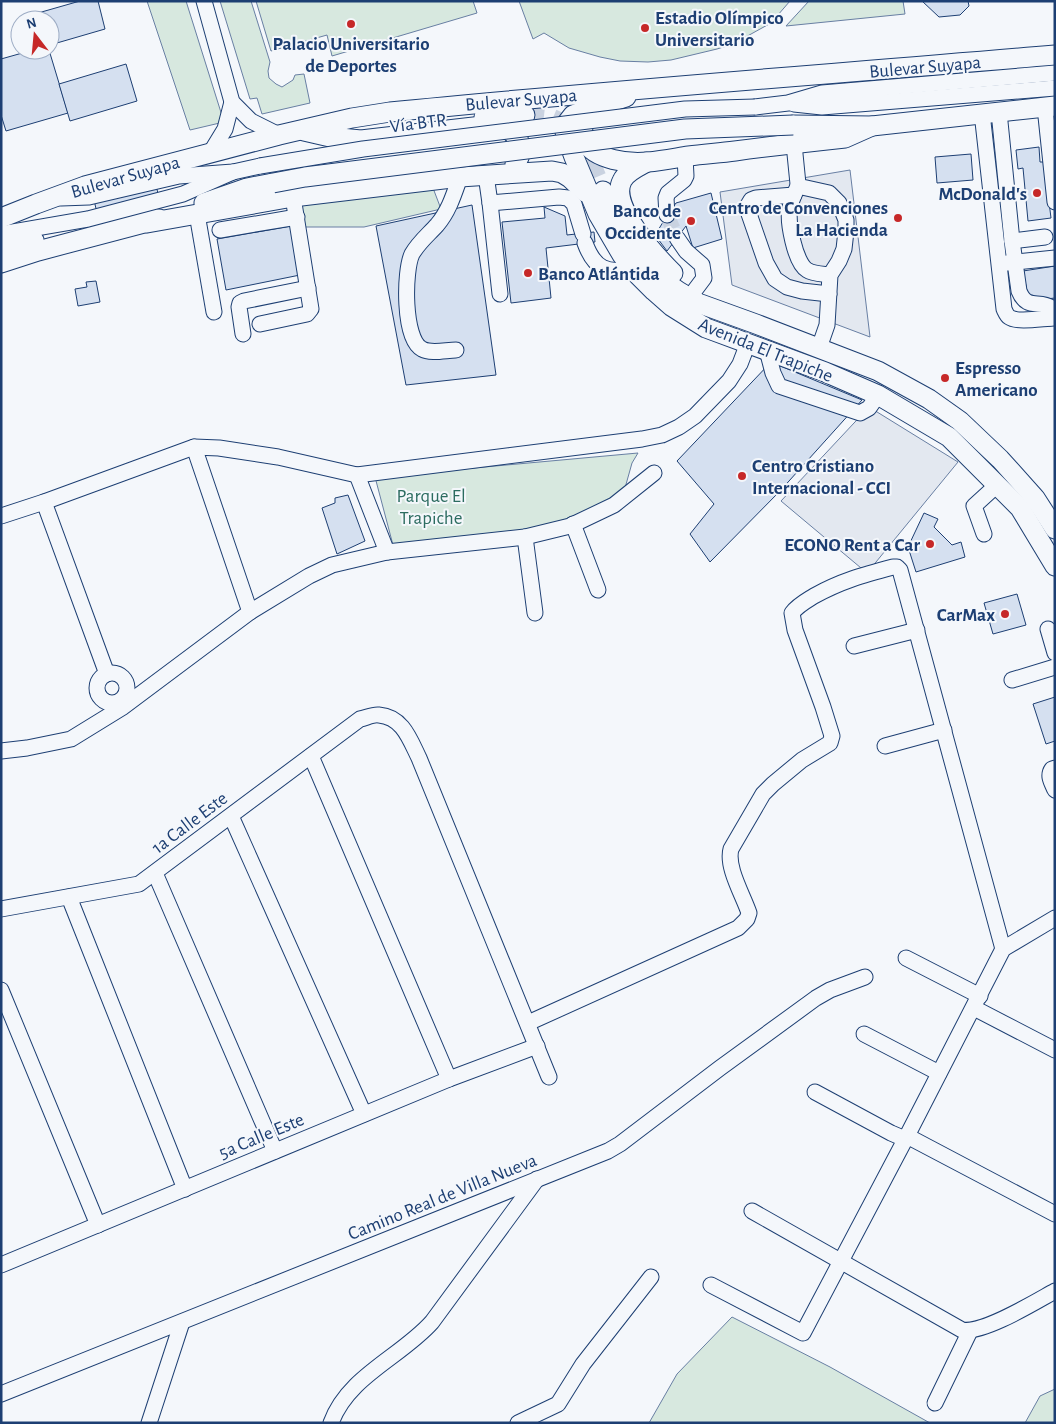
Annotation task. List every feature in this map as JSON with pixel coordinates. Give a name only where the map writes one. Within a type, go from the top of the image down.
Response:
[{"type":"main road","name":"Bulevar Suyapa","points":[[1,218],[85,186],[279,134],[390,112],[668,86],[1055,55]]},
{"type":"main road","name":"Avenida El Trapiche","points":[[668,86],[583,111],[573,116],[566,124],[566,139],[596,194],[645,263],[678,292],[698,303],[878,371],[929,399],[960,421],[1000,459],[1035,498],[1055,529]]},
{"type":"main road","points":[[148,223],[198,214],[246,197],[274,183],[305,177],[686,129],[792,125],[872,126],[1050,106]]},
{"type":"main road","points":[[593,108],[583,124],[583,138],[587,146],[602,157],[647,162],[845,138],[872,126]]},
{"type":"main road","points":[[324,125],[379,128],[505,115],[525,115]]},
{"type":"main road","points":[[299,130],[330,138],[360,140],[500,125],[509,129],[515,135],[519,143],[520,152],[517,161],[505,174]]},
{"type":"main road","points":[[647,162],[622,180],[620,196],[628,217],[643,240],[674,274],[694,290],[743,320]]},
{"type":"main road","points":[[1,248],[123,218],[246,197],[293,197],[460,177],[552,171],[562,173],[596,194]]},
{"type":"main road","name":"Avenida El Trapiche","points":[[596,194],[598,214],[617,247],[632,268],[671,306],[706,328],[825,372],[878,396],[949,438],[1020,508],[1055,566]]},
{"type":"main road","points":[[1,263],[38,251],[246,197]]},
{"type":"main road","points":[[1,207],[44,201]]},
{"type":"main road","points":[[748,343],[752,339],[762,336],[833,362],[878,371]]},
{"type":"street","points":[[204,1],[232,102],[251,121],[279,134]]},
{"type":"street","name":"Vía BTR","points":[[44,201],[89,197],[178,176],[233,172],[363,148],[665,112],[755,107],[788,103],[822,93],[1055,73]]},
{"type":"street","name":"Vía BTR","points":[[788,103],[822,108],[1055,88]]},
{"type":"street","points":[[211,152],[225,129],[232,102]]},
{"type":"street","points":[[1050,106],[1055,202]]},
{"type":"street","points":[[990,112],[1019,291],[1028,303],[1052,308],[1052,318],[1014,319],[1008,316],[1004,309],[999,264],[990,112]]},
{"type":"street","points":[[794,144],[796,189],[789,209],[789,216],[790,230],[797,257],[807,271],[830,275]]},
{"type":"street","points":[[667,215],[666,198],[668,193],[684,180],[686,176],[685,157]]},
{"type":"street","name":"Vía BTR","points":[[1,234],[88,219],[183,194],[233,172]]},
{"type":"street","points":[[486,175],[500,294]]},
{"type":"street","points":[[456,350],[433,351],[423,350],[419,347],[410,329],[406,291],[411,256],[450,206],[460,177]]},
{"type":"street","points":[[819,348],[827,325],[829,294],[830,275],[844,249],[846,225],[843,212],[829,193],[802,187],[750,200],[748,211],[766,263],[775,279],[787,287],[829,294]]},
{"type":"street","points":[[246,197],[248,224]]},
{"type":"street","points":[[260,324],[307,314],[311,309],[293,197]]},
{"type":"street","points":[[490,203],[559,197],[568,198],[574,204],[589,254],[595,262],[604,270],[632,268]]},
{"type":"street","points":[[198,214],[214,312]]},
{"type":"street","points":[[220,230],[296,217]]},
{"type":"street","points":[[1012,241],[1046,237]]},
{"type":"street","points":[[677,238],[686,251],[702,265],[704,271],[704,278],[694,290]]},
{"type":"street","points":[[999,264],[1055,258]]},
{"type":"street","points":[[243,334],[240,303],[308,288]]},
{"type":"street","points":[[1003,304],[1021,296]]},
{"type":"street","points":[[1,516],[194,447],[219,448],[278,457],[357,475],[662,435],[679,427],[695,416],[729,381],[740,364],[748,343]]},
{"type":"street","points":[[767,350],[773,373],[779,386],[853,412],[870,422]]},
{"type":"street","points":[[853,412],[860,413],[869,408],[878,396]]},
{"type":"street","points":[[194,447],[250,612]]},
{"type":"street","points":[[1,751],[71,739],[250,612],[309,576],[332,565],[387,552],[525,537],[573,524],[614,505],[654,473]]},
{"type":"street","points":[[357,475],[387,552]]},
{"type":"street","points":[[984,534],[974,506],[996,485]]},
{"type":"street","points":[[44,502],[107,674]]},
{"type":"street","points":[[573,524],[598,590]]},
{"type":"street","points":[[525,537],[535,613]]},
{"type":"street","points":[[549,1077],[528,1023],[738,928],[747,919],[750,913],[736,882],[729,856],[731,849],[763,794],[802,760],[830,743],[832,736],[795,630],[792,613],[796,607],[833,585],[876,571],[892,567],[900,570],[1003,949]]},
{"type":"street","points":[[1048,629],[1055,652]]},
{"type":"street","points":[[854,646],[917,630]]},
{"type":"street","points":[[1012,680],[1055,667]]},
{"type":"street","points":[[107,674],[117,674],[125,680],[127,689],[121,704],[110,703],[101,699],[98,695],[99,680],[107,674]]},
{"type":"street","name":"1a Calle Este","points":[[1,909],[139,884],[360,719],[378,714],[393,718],[404,728],[419,758],[528,1023]]},
{"type":"street","points":[[885,746],[944,730]]},
{"type":"street","points":[[311,756],[449,1078]]},
{"type":"street","points":[[1055,768],[1050,773],[1055,790]]},
{"type":"street","points":[[231,816],[364,1114]]},
{"type":"street","points":[[154,873],[275,1151]]},
{"type":"street","points":[[69,897],[185,1189]]},
{"type":"street","points":[[711,1285],[803,1332],[906,1138],[1003,949],[1055,918]]},
{"type":"street","points":[[906,958],[1055,1050]]},
{"type":"street","name":"Camino Real de Villa Nueva","points":[[1,1394],[608,1150],[620,1144],[816,998],[830,990],[865,977]]},
{"type":"street","points":[[1,990],[98,1225]]},
{"type":"street","points":[[864,1034],[939,1073]]},
{"type":"street","name":"5a Calle Este","points":[[3,1261],[98,1225],[449,1078],[537,1046]]},
{"type":"street","points":[[815,1092],[891,1133],[906,1138],[1055,1214]]},
{"type":"street","points":[[332,1423],[338,1409],[353,1389],[432,1322],[537,1179]]},
{"type":"street","points":[[752,1211],[962,1330],[970,1331],[1005,1318],[1055,1291]]},
{"type":"street","points":[[518,1423],[558,1404],[583,1364],[651,1277]]},
{"type":"street","points":[[149,1423],[182,1322]]},
{"type":"street","points":[[935,1403],[970,1331]]},
{"type":"green space","points":[[147,1],[186,1],[224,122],[190,130]]},
{"type":"green space","points":[[220,1],[251,1],[270,62],[269,78],[282,87],[293,80],[295,75],[304,74],[310,103],[262,114],[257,98],[250,99]]},
{"type":"green space","name":"Palacio Universitario de Deportes","points":[[256,1],[473,1],[477,13],[332,56],[327,35],[271,51]]},
{"type":"green space","name":"Estadio Olímpico Universitario","points":[[519,1],[790,1],[771,23],[733,44],[671,60],[648,62],[620,61],[600,57],[569,48],[544,33],[533,39]]},
{"type":"green space","points":[[809,1],[903,1],[905,14],[786,26]]},
{"type":"green space","points":[[433,188],[441,209],[364,227],[305,227],[300,204]]},
{"type":"green space","name":"Parque El Trapiche","points":[[638,453],[632,463],[625,488],[610,499],[572,519],[539,529],[393,545],[375,477]]},
{"type":"green space","points":[[732,1317],[830,1367],[930,1423],[649,1423],[677,1374]]},
{"type":"green space","points":[[1055,1389],[1055,1423],[1025,1423],[1040,1396]]},
{"type":"shaded area","points":[[850,170],[870,337],[732,285],[720,192]]},
{"type":"shaded area","points":[[869,407],[958,462],[867,573],[781,501]]},
{"type":"building","points":[[80,1],[98,1],[105,29],[60,42],[60,10],[48,10]]},
{"type":"building","points":[[922,1],[968,1],[969,6],[960,15],[939,17]]},
{"type":"building","points":[[10,56],[10,60],[52,60],[68,113],[6,131],[1,115],[1,59]]},
{"type":"building","points":[[126,64],[137,101],[70,121],[59,84]]},
{"type":"building","name":"McDonald's","points":[[1039,147],[1040,162],[1044,162],[1051,218],[1028,221],[1023,168],[1018,169],[1016,150]]},
{"type":"building","points":[[971,154],[973,180],[937,183],[935,157]]},
{"type":"building","points":[[156,185],[159,198],[97,213],[94,200]]},
{"type":"building","name":"Banco de Occidente","points":[[711,193],[722,239],[693,248],[686,226],[667,251],[655,235],[676,203]]},
{"type":"building","points":[[472,205],[496,375],[406,385],[376,226]]},
{"type":"building","name":"Banco Atlántida","points":[[544,207],[565,216],[567,235],[594,232],[595,242],[546,248],[551,298],[511,303],[502,222],[545,218]]},
{"type":"building","points":[[291,226],[300,275],[226,290],[217,239]]},
{"type":"building","points":[[1055,266],[1055,298],[1029,301],[1023,271]]},
{"type":"building","points":[[96,281],[100,302],[78,306],[75,289],[87,287],[86,282]]},
{"type":"building","name":"Centro Cristiano Internacional - CCI","points":[[771,362],[862,400],[780,491],[710,562],[690,534],[714,504],[677,461]]},
{"type":"building","points":[[348,495],[365,541],[337,554],[322,508],[335,503],[335,498]]},
{"type":"building","name":"ECONO Rent a Car","points":[[924,513],[938,519],[934,527],[952,545],[961,542],[965,557],[916,572],[908,547]]},
{"type":"building","name":"CarMax","points":[[1017,594],[1026,625],[993,634],[984,603]]},
{"type":"building","points":[[1055,697],[1055,741],[1046,744],[1033,704]]},
{"type":"tunnel","points":[[525,115],[545,116],[557,120],[567,127],[582,146],[603,191]]},
{"type":"tunnel","points":[[667,215],[677,238]]},
{"type":"place","name":"Palacio Universitario de Deportes","points":[[351,24]]},
{"type":"place","name":"Estadio Olímpico Universitario","points":[[645,28]]},
{"type":"place","name":"McDonald's","points":[[1037,193]]},
{"type":"place","name":"Centro de Convenciones La Hacienda","points":[[898,218]]},
{"type":"place","name":"Banco de Occidente","points":[[691,221]]},
{"type":"place","name":"Banco Atlántida","points":[[528,273]]},
{"type":"place","name":"Espresso Americano","points":[[945,378]]},
{"type":"place","name":"Centro Cristiano Internacional - CCI","points":[[742,476]]},
{"type":"place","name":"ECONO Rent a Car","points":[[930,544]]},
{"type":"place","name":"CarMax","points":[[1005,614]]}]
